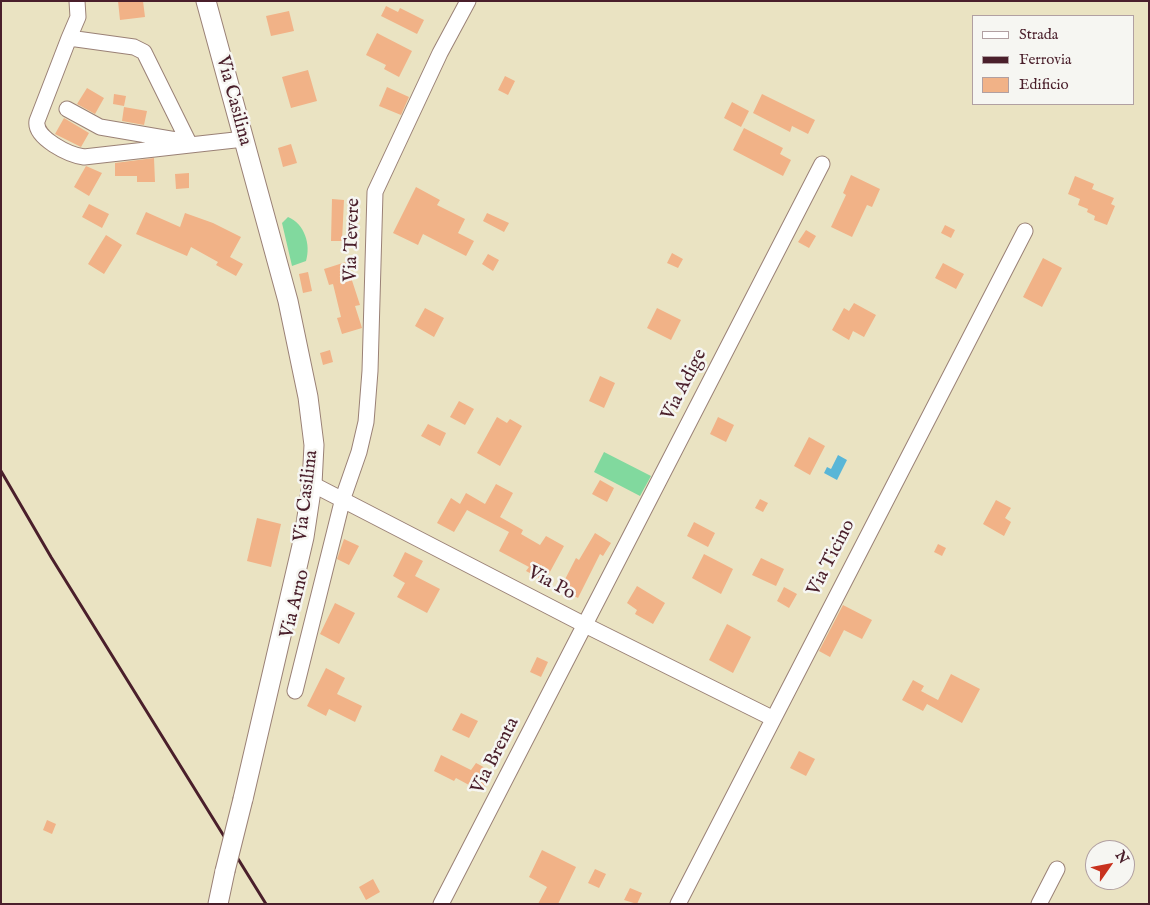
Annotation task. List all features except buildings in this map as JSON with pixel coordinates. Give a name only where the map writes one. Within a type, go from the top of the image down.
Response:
[{"type":"main road","name":"Via Casilina","points":[[206,1],[288,301],[307,389],[314,438],[312,484],[294,579],[218,904]]},
{"type":"street","points":[[77,1],[78,17],[36,121],[37,129],[41,135],[72,154],[84,157],[244,139]]},
{"type":"street","name":"Via Tevere","points":[[343,498],[359,452],[367,409],[374,192],[468,1]]},
{"type":"street","points":[[69,38],[100,41],[142,50],[148,58],[189,144]]},
{"type":"street","points":[[67,109],[100,127],[189,144]]},
{"type":"street","name":"Via Adige","points":[[583,624],[822,164]]},
{"type":"street","name":"Via Ticino","points":[[678,904],[772,718],[1025,231]]},
{"type":"street","name":"Via Po","points":[[312,484],[343,498],[583,624],[772,718]]},
{"type":"street","name":"Via Arno","points":[[295,691],[343,498]]},
{"type":"street","name":"Via Brenta","points":[[441,904],[526,741],[583,624]]},
{"type":"street","points":[[1040,904],[1057,868]]},
{"type":"green space","points":[[288,217],[299,225],[305,236],[308,248],[306,261],[292,266],[282,223]]},
{"type":"green space","points":[[604,452],[651,476],[640,496],[594,472]]},
{"type":"water","points":[[838,455],[847,460],[837,480],[824,473],[827,467],[831,469]]},
{"type":"railway","points":[[1,471],[51,557],[266,904]]}]
